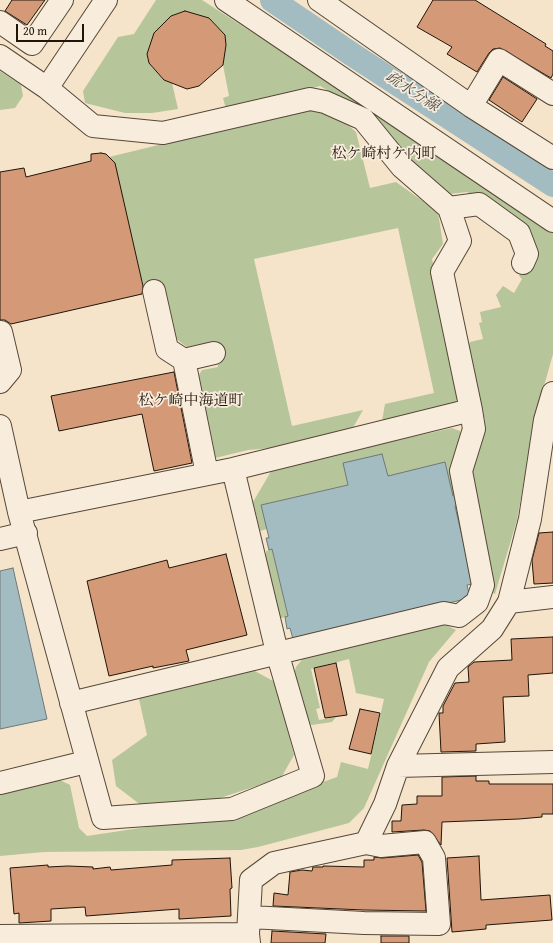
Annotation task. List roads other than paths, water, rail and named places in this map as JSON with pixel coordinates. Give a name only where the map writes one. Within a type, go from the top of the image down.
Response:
[{"type":"street","points":[[0,22],[32,44],[62,0]]},
{"type":"street","points":[[47,88],[106,0]]},
{"type":"street","points":[[226,0],[553,221]]},
{"type":"street","points":[[321,1],[471,106],[553,158]]},
{"type":"street","points":[[0,56],[47,88],[92,126],[163,133],[310,99],[325,102],[363,120],[402,167],[449,208],[460,241],[442,272],[474,429],[461,471],[483,585],[477,602],[459,616],[444,613],[277,652],[71,703]]},
{"type":"street","points":[[471,106],[499,60],[553,94]]},
{"type":"street","points":[[449,208],[479,204],[519,233],[527,254],[523,263]]},
{"type":"street","points":[[154,291],[167,349],[184,360],[207,474]]},
{"type":"street","points":[[0,382],[10,370],[1,332]]},
{"type":"street","points":[[184,360],[214,353]]},
{"type":"street","points":[[366,843],[385,804],[398,766],[448,668],[492,628],[509,602],[547,446],[545,420],[553,393]]},
{"type":"street","points":[[19,512],[233,469],[471,410]]},
{"type":"street","points":[[0,426],[19,512],[26,533],[86,762],[103,818],[232,809],[313,776],[277,652],[233,469]]},
{"type":"street","points":[[0,539],[26,533]]},
{"type":"street","points":[[509,602],[553,597]]},
{"type":"street","points":[[0,783],[86,762]]},
{"type":"street","points":[[398,766],[553,762]]},
{"type":"street","points":[[0,936],[249,931],[364,923],[439,924],[434,858],[425,842],[381,846],[366,843],[274,863],[251,880],[249,931]]},
{"type":"water","points":[[382,454],[388,476],[445,462],[453,496],[459,495],[461,504],[455,506],[473,584],[467,585],[470,598],[293,639],[290,628],[287,629],[285,617],[288,616],[272,549],[269,550],[266,538],[269,538],[261,505],[348,485],[343,463]]},
{"type":"water","points":[[13,568],[47,719],[0,729],[0,571]]},
{"type":"waterway","name":"疏水分線","points":[[272,0],[353,55],[553,185]]},
{"type":"district","name":"松ケ崎村ケ内町","points":[[384,154]]},
{"type":"district","name":"松ケ崎中海道町","points":[[191,401]]}]
